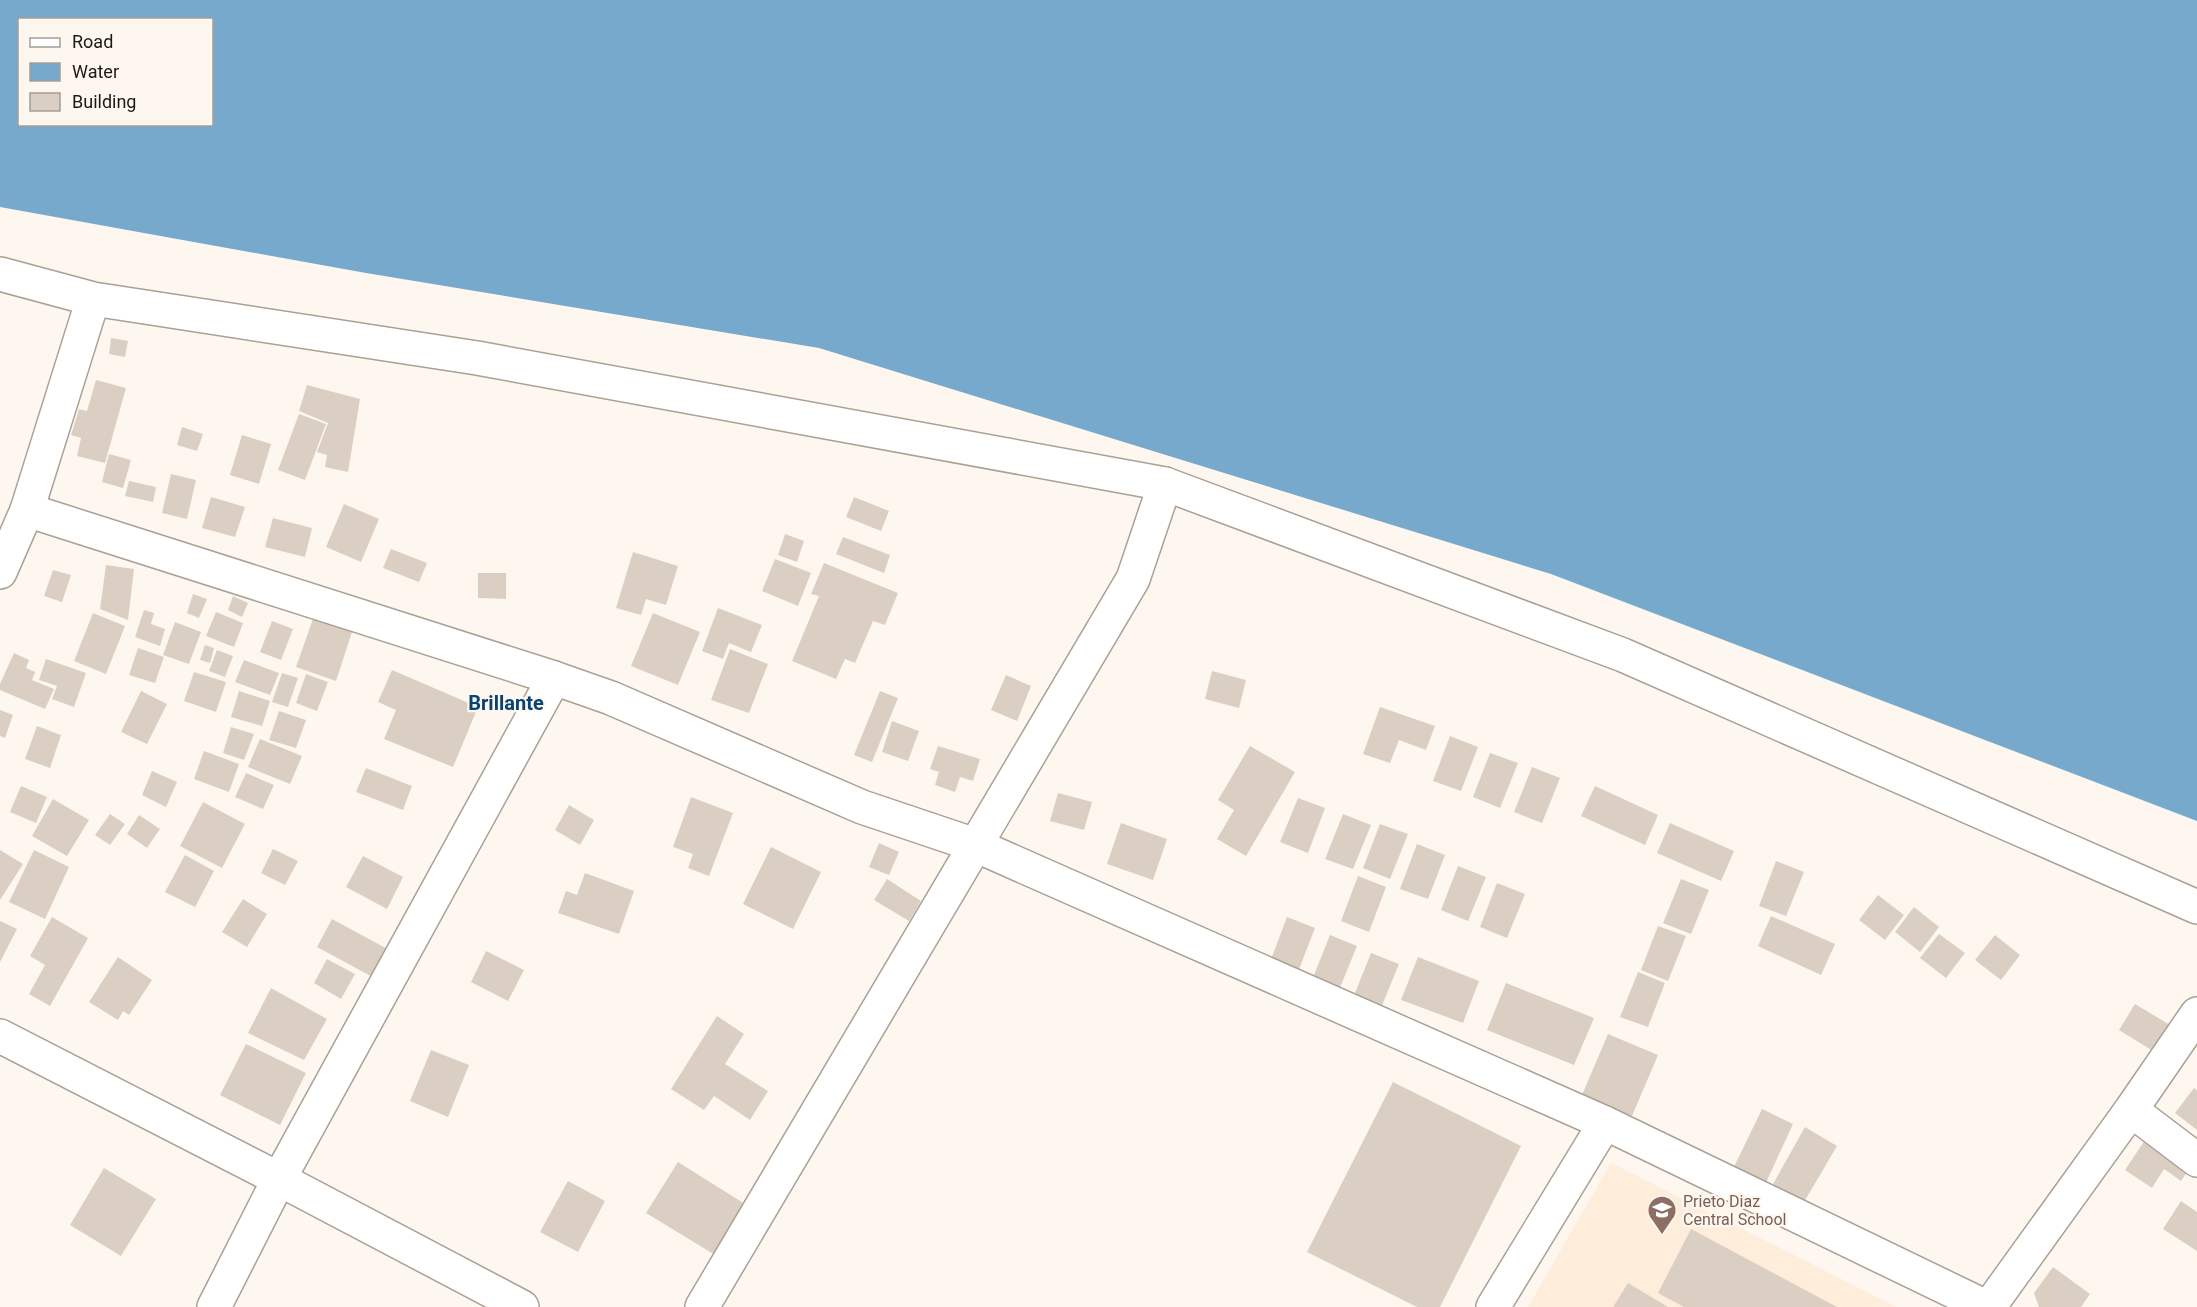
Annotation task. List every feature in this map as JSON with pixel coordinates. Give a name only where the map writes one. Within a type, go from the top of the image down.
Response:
[{"type":"street","points":[[0,274],[93,299],[477,357],[1165,484],[1623,655],[2197,907]]},
{"type":"street","points":[[0,572],[27,510],[93,299]]},
{"type":"street","points":[[702,1307],[1133,579],[1165,484]]},
{"type":"street","points":[[27,510],[611,698],[862,807],[975,845],[1605,1123],[1987,1307],[2131,1110],[2197,1014]]},
{"type":"street","points":[[214,1307],[279,1179],[554,678]]},
{"type":"street","points":[[0,1036],[522,1307]]},
{"type":"street","points":[[2131,1110],[2197,1160]]},
{"type":"street","points":[[1493,1307],[1605,1123]]},
{"type":"shaded area","name":"Prieto Diaz Central School","points":[[1611,1163],[1897,1307],[1528,1307]]},
{"type":"water","points":[[0,0],[2197,0],[2197,821],[1551,574],[819,348],[366,273],[0,207]]},
{"type":"building","points":[[111,338],[128,341],[125,357],[109,354]]},
{"type":"building","points":[[96,380],[126,388],[105,463],[77,456],[81,438],[71,435],[79,409],[87,411]]},
{"type":"building","points":[[307,385],[360,399],[348,472],[325,467],[327,455],[317,452],[328,423],[299,411]]},
{"type":"building","points":[[299,414],[326,424],[305,480],[278,470]]},
{"type":"building","points":[[182,427],[203,434],[197,451],[177,445]]},
{"type":"building","points":[[242,435],[271,444],[259,484],[230,475]]},
{"type":"building","points":[[109,454],[131,460],[123,488],[102,482]]},
{"type":"building","points":[[171,474],[196,480],[187,519],[162,513]]},
{"type":"building","points":[[129,481],[156,487],[153,502],[125,496]]},
{"type":"building","points":[[211,497],[245,507],[235,537],[202,528]]},
{"type":"building","points":[[854,497],[889,511],[881,531],[846,517]]},
{"type":"building","points":[[344,504],[379,519],[361,562],[326,547]]},
{"type":"building","points":[[273,518],[312,528],[305,557],[265,547]]},
{"type":"building","points":[[785,534],[804,541],[797,562],[778,555]]},
{"type":"building","points":[[843,537],[890,555],[884,573],[836,554]]},
{"type":"building","points":[[391,549],[427,563],[419,582],[383,568]]},
{"type":"building","points":[[633,552],[678,566],[666,605],[646,599],[641,615],[616,608]]},
{"type":"building","points":[[775,559],[811,573],[798,606],[762,591]]},
{"type":"building","points":[[824,563],[898,593],[885,625],[873,621],[855,663],[845,659],[836,679],[792,661],[819,596],[811,594]]},
{"type":"building","points":[[106,565],[134,569],[128,620],[100,609]]},
{"type":"building","points":[[53,570],[71,575],[62,602],[44,596]]},
{"type":"building","points":[[478,573],[506,573],[506,599],[478,598]]},
{"type":"building","points":[[193,594],[207,599],[199,618],[187,613]]},
{"type":"building","points":[[233,596],[248,603],[242,617],[228,610]]},
{"type":"building","points":[[718,608],[762,625],[751,652],[729,643],[723,659],[702,651]]},
{"type":"building","points":[[144,610],[154,613],[151,624],[165,629],[160,646],[135,637]]},
{"type":"building","points":[[216,612],[243,623],[234,647],[206,636]]},
{"type":"building","points":[[93,613],[125,626],[106,674],[74,661]]},
{"type":"building","points":[[653,613],[700,632],[678,685],[631,666]]},
{"type":"building","points":[[313,619],[352,632],[336,681],[296,667]]},
{"type":"building","points":[[272,621],[293,629],[281,660],[260,652]]},
{"type":"building","points":[[175,622],[201,632],[189,664],[163,655]]},
{"type":"building","points":[[205,645],[214,648],[210,663],[200,660]]},
{"type":"building","points":[[138,648],[164,657],[155,683],[129,675]]},
{"type":"building","points":[[730,649],[768,664],[749,713],[711,700]]},
{"type":"building","points":[[217,650],[233,656],[225,677],[209,671]]},
{"type":"building","points":[[14,653],[29,660],[26,668],[35,672],[32,680],[54,689],[45,709],[0,690],[0,684]]},
{"type":"building","points":[[46,659],[86,673],[74,707],[52,699],[57,686],[39,680]]},
{"type":"building","points":[[244,660],[279,673],[270,695],[235,682]]},
{"type":"building","points":[[392,670],[478,707],[453,767],[384,739],[396,710],[378,702]]},
{"type":"building","points":[[1212,671],[1246,680],[1239,708],[1205,699]]},
{"type":"building","points":[[194,672],[226,682],[216,712],[184,701]]},
{"type":"building","points":[[282,673],[298,678],[288,707],[272,702]]},
{"type":"building","points":[[306,674],[328,682],[317,711],[296,703]]},
{"type":"building","points":[[1006,675],[1031,686],[1017,721],[991,710]]},
{"type":"building","points":[[141,691],[167,704],[147,744],[121,732]]},
{"type":"building","points":[[239,691],[270,701],[262,726],[231,717]]},
{"type":"building","points":[[880,691],[898,698],[872,762],[854,755]]},
{"type":"building","points":[[1380,707],[1435,726],[1426,750],[1399,740],[1390,763],[1363,754]]},
{"type":"building","points":[[0,710],[13,715],[5,738],[0,736]]},
{"type":"building","points":[[279,711],[306,720],[296,748],[269,740]]},
{"type":"building","points":[[892,721],[919,731],[908,761],[882,752]]},
{"type":"building","points":[[37,726],[61,735],[50,768],[25,759]]},
{"type":"building","points":[[231,727],[254,734],[244,760],[223,753]]},
{"type":"building","points":[[1450,736],[1478,747],[1461,791],[1433,781]]},
{"type":"building","points":[[260,739],[302,756],[290,784],[248,767]]},
{"type":"building","points":[[938,746],[980,759],[973,781],[960,777],[955,792],[935,785],[939,772],[930,769]]},
{"type":"building","points":[[1250,746],[1295,772],[1246,856],[1217,839],[1234,810],[1218,800]]},
{"type":"building","points":[[204,751],[239,764],[229,792],[194,779]]},
{"type":"building","points":[[1490,753],[1518,763],[1500,808],[1473,797]]},
{"type":"building","points":[[1532,767],[1560,778],[1542,823],[1514,812]]},
{"type":"building","points":[[366,768],[412,786],[403,810],[356,792]]},
{"type":"building","points":[[152,771],[177,782],[166,807],[142,795]]},
{"type":"building","points":[[246,773],[274,785],[263,809],[235,797]]},
{"type":"building","points":[[21,786],[47,797],[36,823],[10,812]]},
{"type":"building","points":[[1595,786],[1658,815],[1645,845],[1581,816]]},
{"type":"building","points":[[1058,793],[1092,802],[1084,830],[1050,821]]},
{"type":"building","points":[[691,797],[733,813],[709,876],[688,868],[693,854],[673,847]]},
{"type":"building","points":[[1298,798],[1325,808],[1308,853],[1280,842]]},
{"type":"building","points":[[53,799],[89,820],[67,856],[32,836]]},
{"type":"building","points":[[203,802],[245,824],[222,868],[180,846]]},
{"type":"building","points":[[569,805],[594,820],[580,845],[555,830]]},
{"type":"building","points":[[110,814],[125,824],[110,845],[95,835]]},
{"type":"building","points":[[1343,814],[1371,825],[1353,869],[1325,859]]},
{"type":"building","points":[[139,815],[160,829],[147,848],[127,834]]},
{"type":"building","points":[[1121,823],[1167,839],[1153,880],[1107,864]]},
{"type":"building","points":[[1670,823],[1734,851],[1721,881],[1657,853]]},
{"type":"building","points":[[1380,824],[1408,834],[1390,879],[1363,868]]},
{"type":"building","points":[[879,843],[899,852],[889,875],[869,867]]},
{"type":"building","points":[[1417,844],[1445,855],[1428,899],[1400,889]]},
{"type":"building","points":[[771,847],[821,872],[793,929],[743,904]]},
{"type":"building","points":[[273,849],[298,861],[285,885],[261,873]]},
{"type":"building","points":[[0,850],[23,864],[0,900]]},
{"type":"building","points":[[34,850],[69,867],[45,919],[9,902]]},
{"type":"building","points":[[185,855],[214,871],[195,907],[165,892]]},
{"type":"building","points":[[363,856],[403,877],[387,909],[346,887]]},
{"type":"building","points":[[1776,861],[1804,872],[1786,916],[1759,906]]},
{"type":"building","points":[[1458,866],[1486,877],[1468,921],[1441,910]]},
{"type":"building","points":[[585,873],[634,891],[619,934],[558,913],[566,891],[577,895]]},
{"type":"building","points":[[1358,876],[1386,887],[1369,932],[1341,921]]},
{"type":"building","points":[[887,879],[921,901],[909,921],[874,900]]},
{"type":"building","points":[[1681,879],[1709,890],[1691,934],[1663,923]]},
{"type":"building","points":[[1497,883],[1525,894],[1507,938],[1480,927]]},
{"type":"building","points":[[1878,895],[1904,915],[1885,940],[1859,920]]},
{"type":"building","points":[[243,899],[267,914],[247,947],[222,932]]},
{"type":"building","points":[[1914,907],[1939,927],[1920,952],[1895,932]]},
{"type":"building","points":[[1771,916],[1835,944],[1821,975],[1758,946]]},
{"type":"building","points":[[52,917],[88,938],[50,1006],[29,994],[45,965],[30,956]]},
{"type":"building","points":[[1287,917],[1315,928],[1298,972],[1270,962]]},
{"type":"building","points":[[332,919],[393,952],[378,980],[317,947]]},
{"type":"building","points":[[0,921],[17,929],[0,962]]},
{"type":"building","points":[[1658,926],[1686,936],[1668,981],[1641,970]]},
{"type":"building","points":[[1939,934],[1965,953],[1946,978],[1920,958]]},
{"type":"building","points":[[1330,935],[1357,946],[1339,990],[1312,980]]},
{"type":"building","points":[[1995,935],[2020,955],[2001,980],[1975,960]]},
{"type":"building","points":[[486,951],[524,970],[508,1001],[471,982]]},
{"type":"building","points":[[1371,953],[1399,964],[1381,1008],[1353,998]]},
{"type":"building","points":[[118,957],[152,980],[129,1015],[123,1011],[118,1020],[89,1002]]},
{"type":"building","points":[[1418,957],[1479,981],[1463,1023],[1401,1000]]},
{"type":"building","points":[[327,959],[355,974],[341,999],[314,983]]},
{"type":"building","points":[[1638,972],[1665,983],[1648,1027],[1620,1017]]},
{"type":"building","points":[[1506,983],[1594,1018],[1574,1065],[1487,1030]]},
{"type":"building","points":[[271,988],[327,1019],[304,1060],[248,1033]]},
{"type":"building","points":[[2135,1004],[2175,1028],[2158,1054],[2119,1030]]},
{"type":"building","points":[[717,1016],[744,1034],[725,1064],[768,1091],[750,1120],[714,1096],[704,1110],[671,1089]]},
{"type":"building","points":[[1608,1034],[1658,1055],[1632,1116],[1582,1095]]},
{"type":"building","points":[[246,1044],[306,1073],[280,1125],[220,1095]]},
{"type":"building","points":[[431,1050],[469,1065],[448,1117],[410,1101]]},
{"type":"building","points":[[1393,1082],[1521,1146],[1440,1307],[1417,1307],[1307,1252]]},
{"type":"building","points":[[2194,1088],[2197,1090],[2197,1130],[2175,1113]]},
{"type":"building","points":[[1762,1109],[1793,1124],[1764,1187],[1732,1171]]},
{"type":"building","points":[[1805,1127],[1837,1146],[1804,1202],[1773,1184]]},
{"type":"building","points":[[2145,1140],[2189,1169],[2181,1181],[2164,1169],[2152,1188],[2125,1170]]},
{"type":"building","points":[[678,1162],[745,1204],[715,1255],[646,1213]]},
{"type":"building","points":[[104,1168],[156,1199],[121,1256],[70,1225]]},
{"type":"building","points":[[568,1181],[605,1201],[578,1252],[540,1232]]},
{"type":"building","points":[[2181,1201],[2197,1212],[2197,1251],[2163,1229]]},
{"type":"building","points":[[1691,1229],[1837,1307],[1684,1307],[1658,1293]]},
{"type":"building","points":[[2053,1267],[2090,1294],[2081,1307],[2039,1307],[2034,1293]]},
{"type":"building","points":[[1628,1283],[1668,1307],[1613,1307]]},
{"type":"place","name":"Prieto Diaz Central School","points":[[1662,1236]]},
{"type":"district","name":"Brillante","points":[[506,703]]}]
